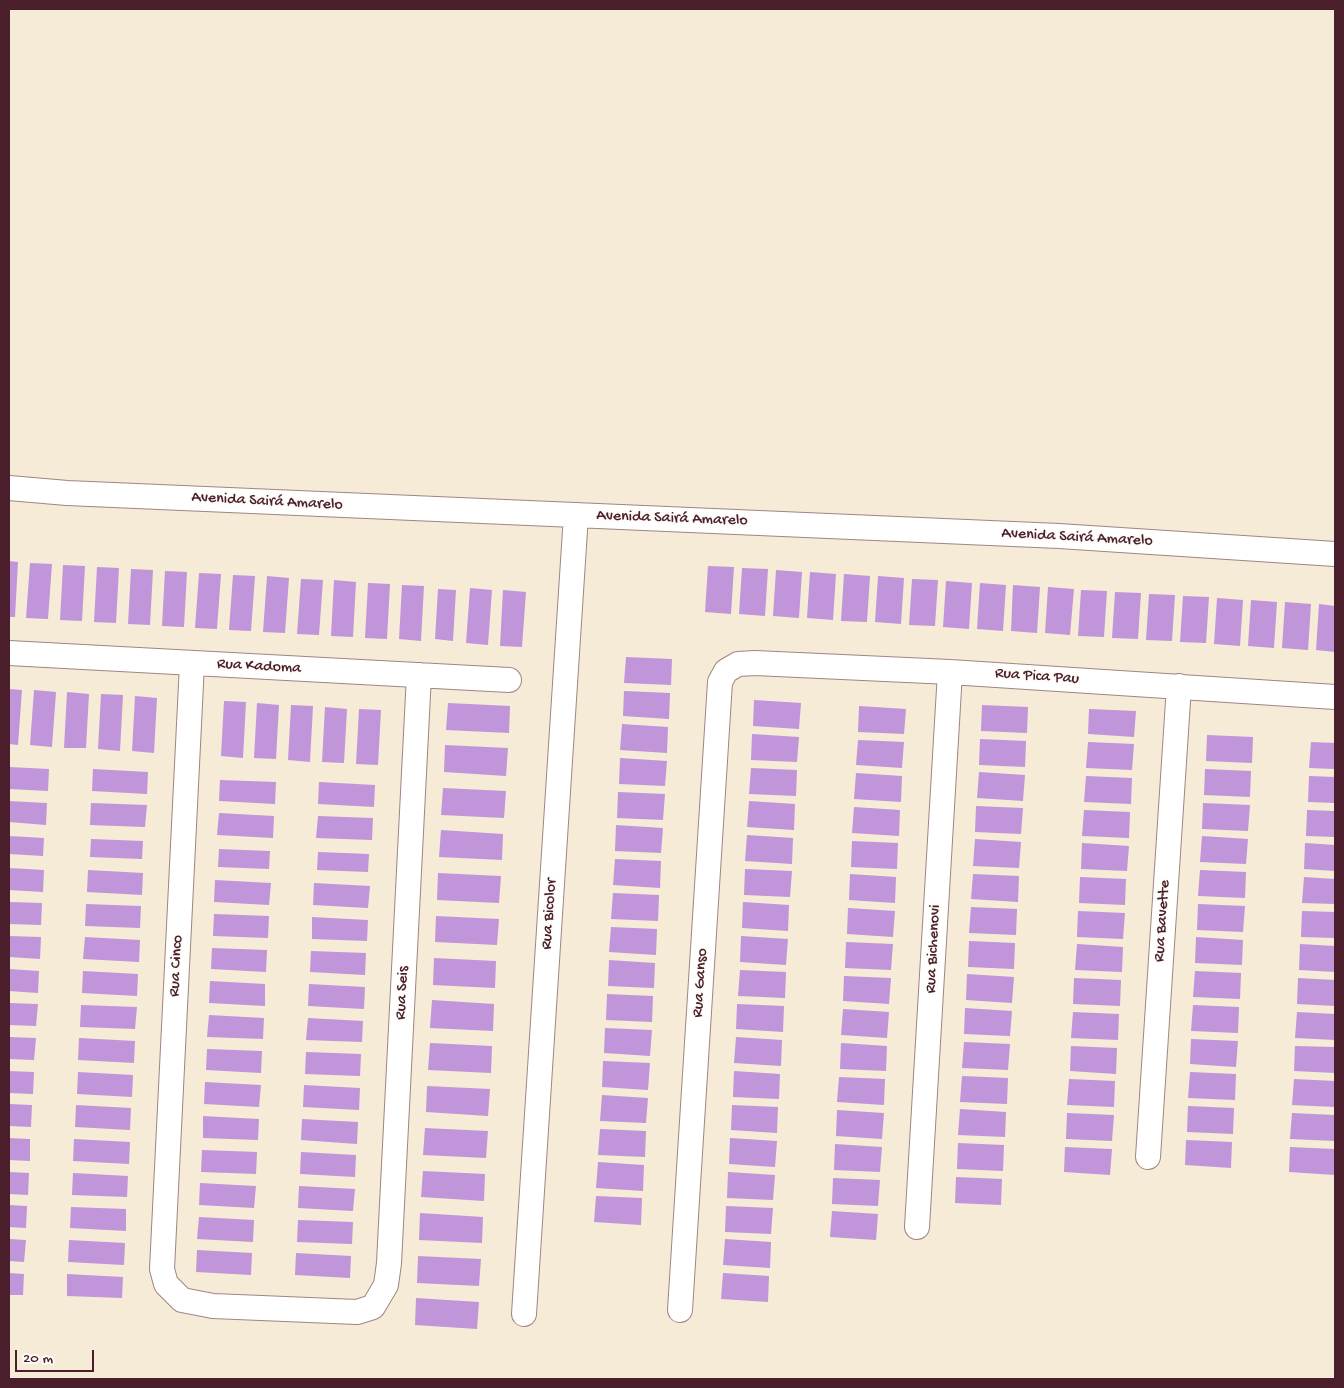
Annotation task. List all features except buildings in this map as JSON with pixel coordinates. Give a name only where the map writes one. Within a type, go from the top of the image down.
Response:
[{"type":"street","name":"Avenida Sairá Amarelo","points":[[9,488],[76,493],[1059,536],[1335,554]]},
{"type":"street","name":"Rua Bicolor","points":[[524,1314],[576,515]]},
{"type":"street","name":"Rua Kadoma","points":[[9,652],[192,664],[509,680]]},
{"type":"street","name":"Rua Pica Pau","points":[[738,664],[756,663],[950,672],[1335,697]]},
{"type":"street","name":"Rua Cinco","points":[[192,664],[162,1269],[166,1284],[182,1300],[205,1304],[357,1312],[373,1307]]},
{"type":"street","name":"Rua Ganso","points":[[680,1310],[720,682],[726,671],[738,664]]},
{"type":"street","name":"Rua Bichenovi","points":[[917,1227],[950,672]]},
{"type":"street","name":"Rua Seis","points":[[373,1307],[386,1285],[390,1264],[419,675]]},
{"type":"street","name":"Rua Bavette","points":[[1148,1157],[1179,686]]}]
